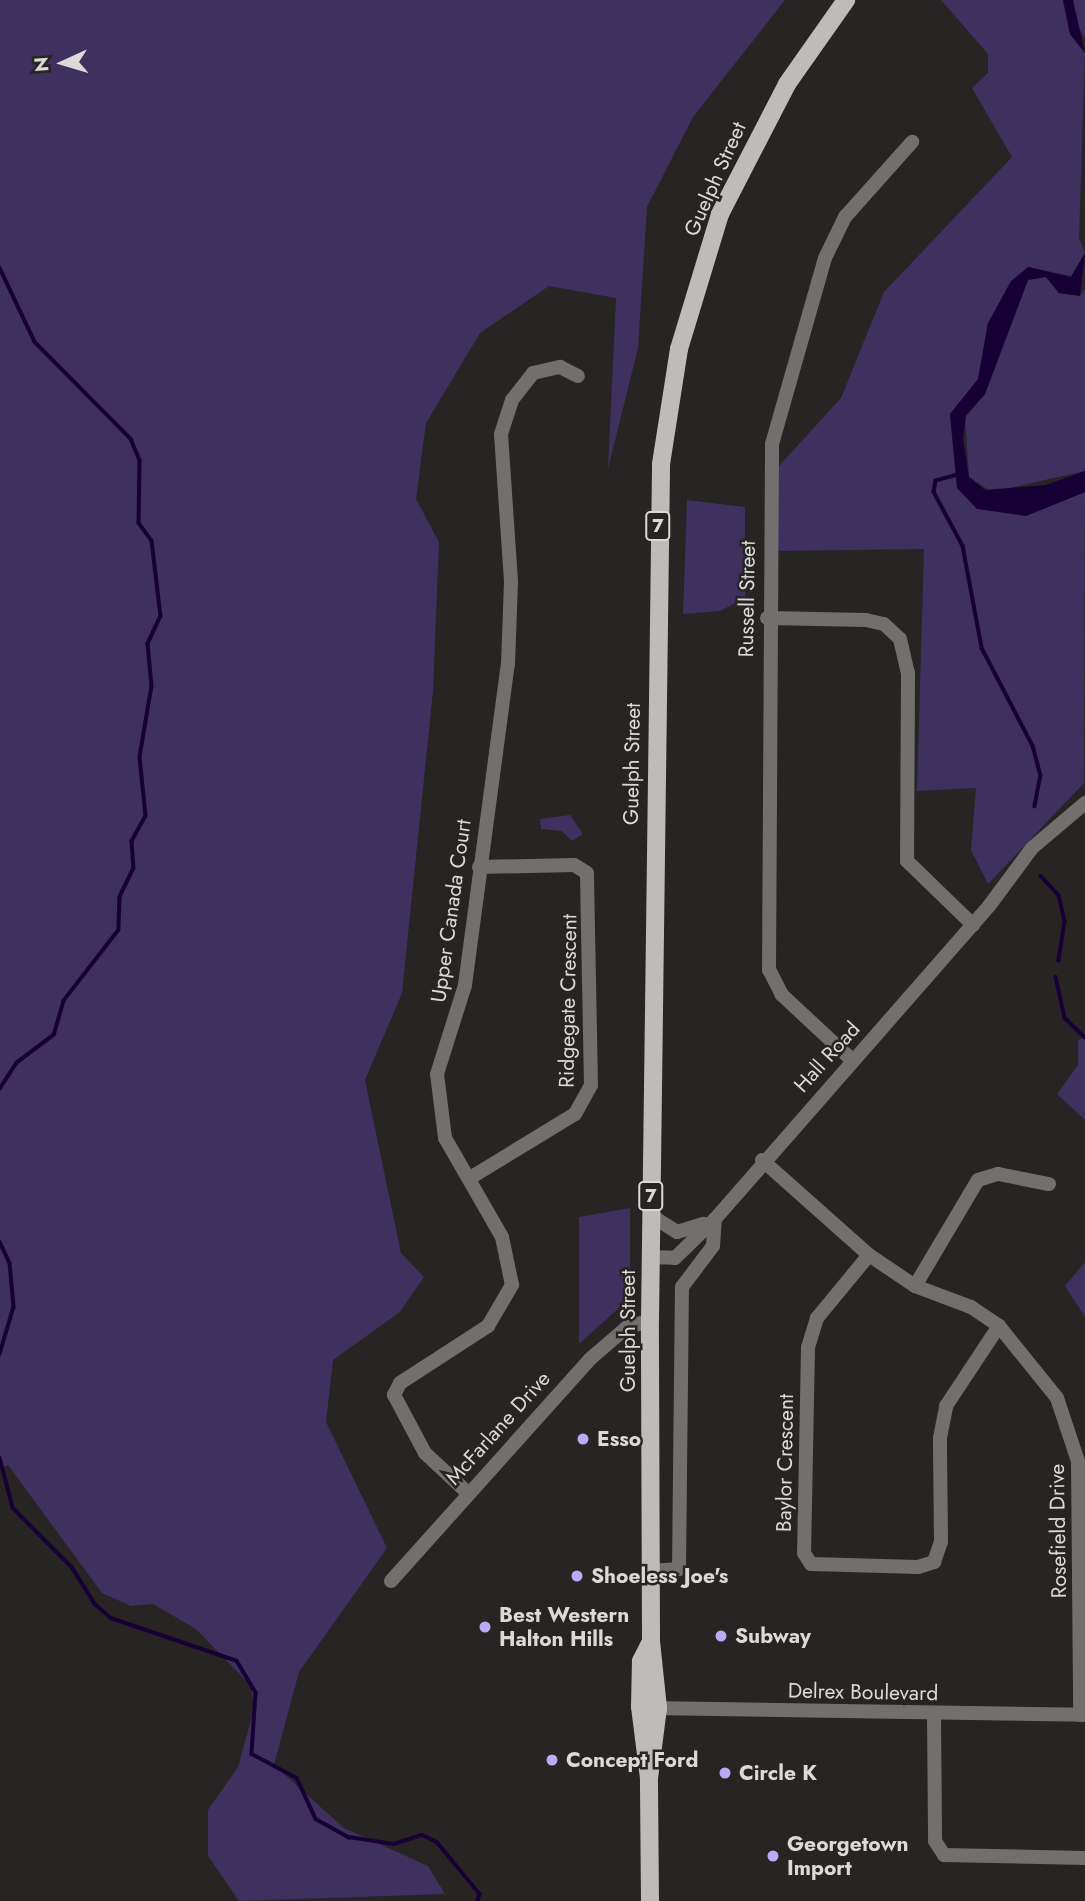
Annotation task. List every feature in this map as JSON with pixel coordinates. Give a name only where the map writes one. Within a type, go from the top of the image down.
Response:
[{"type":"main road","name":"Guelph Street","points":[[650,1901],[650,1215],[656,580],[661,464],[679,349],[743,160],[786,83],[846,0]]},
{"type":"street","name":"Russell Street","points":[[852,1060],[782,995],[769,970],[767,618],[772,443],[806,310],[845,217],[912,142]]},
{"type":"street","name":"Upper Canada Court","points":[[468,1493],[425,1453],[394,1400],[400,1383],[488,1326],[509,1296],[508,1250],[470,1178],[445,1138],[436,1092],[465,985],[508,664],[511,581],[501,433],[512,400],[533,373],[560,367],[578,376]]},
{"type":"street","points":[[767,618],[866,620],[884,624],[900,639],[908,673],[907,861],[973,925]]},
{"type":"street","name":"Hall Road","points":[[651,1257],[675,1258],[715,1219],[762,1160],[973,925],[1032,848],[1085,803]]},
{"type":"street","name":"Ridgegate Crescent","points":[[470,1178],[575,1114],[591,1085],[587,873],[574,865],[479,867]]},
{"type":"street","name":"Rosefield Drive","points":[[762,1160],[869,1255],[915,1286],[971,1307],[999,1326],[1040,1368],[1072,1432],[1083,1558],[1082,1715]]},
{"type":"street","points":[[915,1286],[978,1180],[998,1174],[1049,1184]]},
{"type":"street","points":[[650,1215],[677,1232],[715,1219]]},
{"type":"street","name":"Hall Road","points":[[650,1571],[678,1569],[682,1287],[713,1246],[715,1219]]},
{"type":"street","name":"Baylor Crescent","points":[[869,1255],[817,1318],[808,1348],[804,1553],[811,1564],[918,1567],[934,1562],[941,1542],[940,1438],[946,1406],[999,1326]]},
{"type":"street","name":"McFarlane Drive","points":[[391,1581],[590,1359],[626,1328],[650,1320]]},
{"type":"street","name":"Delrex Boulevard","points":[[649,1708],[934,1715],[1082,1715]]},
{"type":"street","points":[[934,1715],[935,1841],[944,1855],[1085,1858]]},
{"type":"shaded area","points":[[0,0],[785,0],[693,117],[647,207],[638,348],[608,469],[616,298],[549,286],[480,333],[426,423],[416,499],[439,542],[433,691],[402,993],[365,1080],[401,1253],[424,1277],[400,1312],[333,1360],[326,1422],[387,1548],[299,1672],[274,1765],[344,1828],[428,1866],[445,1894],[239,1901],[208,1856],[208,1810],[238,1767],[254,1709],[251,1686],[196,1629],[153,1604],[131,1606],[102,1593],[8,1465],[0,1469]]},
{"type":"shaded area","points":[[941,0],[1063,0],[1070,34],[1085,53],[1079,238],[1085,253],[1071,276],[1028,267],[988,323],[978,380],[950,414],[957,488],[1026,516],[1085,492],[1084,783],[988,884],[971,850],[976,788],[917,791],[924,549],[777,551],[778,467],[841,398],[884,292],[1012,157],[972,88],[988,73],[988,54]]},
{"type":"shaded area","points":[[1063,0],[1073,0],[1085,53],[1070,34]]},
{"type":"shaded area","points":[[1073,0],[1085,0],[1085,38],[1076,23]]},
{"type":"shaded area","points":[[1085,253],[1080,296],[1059,293],[1046,277],[1028,280],[985,394],[966,415],[963,439],[969,477],[985,490],[1046,485],[1085,471],[1085,492],[1026,516],[977,509],[957,488],[950,414],[978,379],[988,323],[1011,281],[1028,267],[1071,277]]},
{"type":"shaded area","points":[[1046,277],[1059,293],[1080,296],[1085,289],[1085,471],[992,492],[969,477],[965,418],[985,394],[1028,280]]},
{"type":"shaded area","points":[[687,500],[745,507],[745,598],[720,611],[683,614]]},
{"type":"shaded area","points":[[570,815],[583,834],[572,841],[562,831],[541,829],[540,819]]},
{"type":"shaded area","points":[[1085,1034],[1085,1120],[1057,1094],[1078,1065],[1078,1041]]},
{"type":"shaded area","points":[[630,1208],[630,1298],[579,1344],[579,1217]]},
{"type":"shaded area","points":[[1085,1262],[1085,1317],[1065,1286]]},
{"type":"waterway","points":[[0,268],[35,342],[131,439],[140,460],[139,523],[152,541],[161,616],[148,644],[152,686],[140,757],[146,816],[132,841],[134,868],[120,897],[119,930],[64,1001],[54,1035],[17,1063],[0,1089]]},
{"type":"waterway","points":[[958,475],[936,481],[934,492],[963,546],[982,648],[1033,746],[1041,775],[1035,806]]},
{"type":"waterway","points":[[1041,876],[1059,895],[1065,922],[1059,961]]},
{"type":"waterway","points":[[1056,977],[1065,1018],[1085,1037]]},
{"type":"waterway","points":[[0,1242],[10,1263],[14,1307],[0,1354]]},
{"type":"waterway","points":[[0,1458],[13,1508],[72,1567],[95,1604],[111,1618],[237,1661],[256,1693],[252,1754],[297,1778],[316,1819],[349,1837],[394,1844],[422,1835],[437,1842],[480,1894],[478,1901]]},
{"type":"place","name":"Esso","points":[[583,1439]]},
{"type":"place","name":"Shoeless Joe's","points":[[577,1576]]},
{"type":"place","name":"Best Western Halton Hills","points":[[485,1627]]},
{"type":"place","name":"Subway","points":[[721,1636]]},
{"type":"place","name":"Concept Ford","points":[[552,1760]]},
{"type":"place","name":"Circle K","points":[[725,1773]]},
{"type":"place","name":"Georgetown Import","points":[[773,1856]]}]
